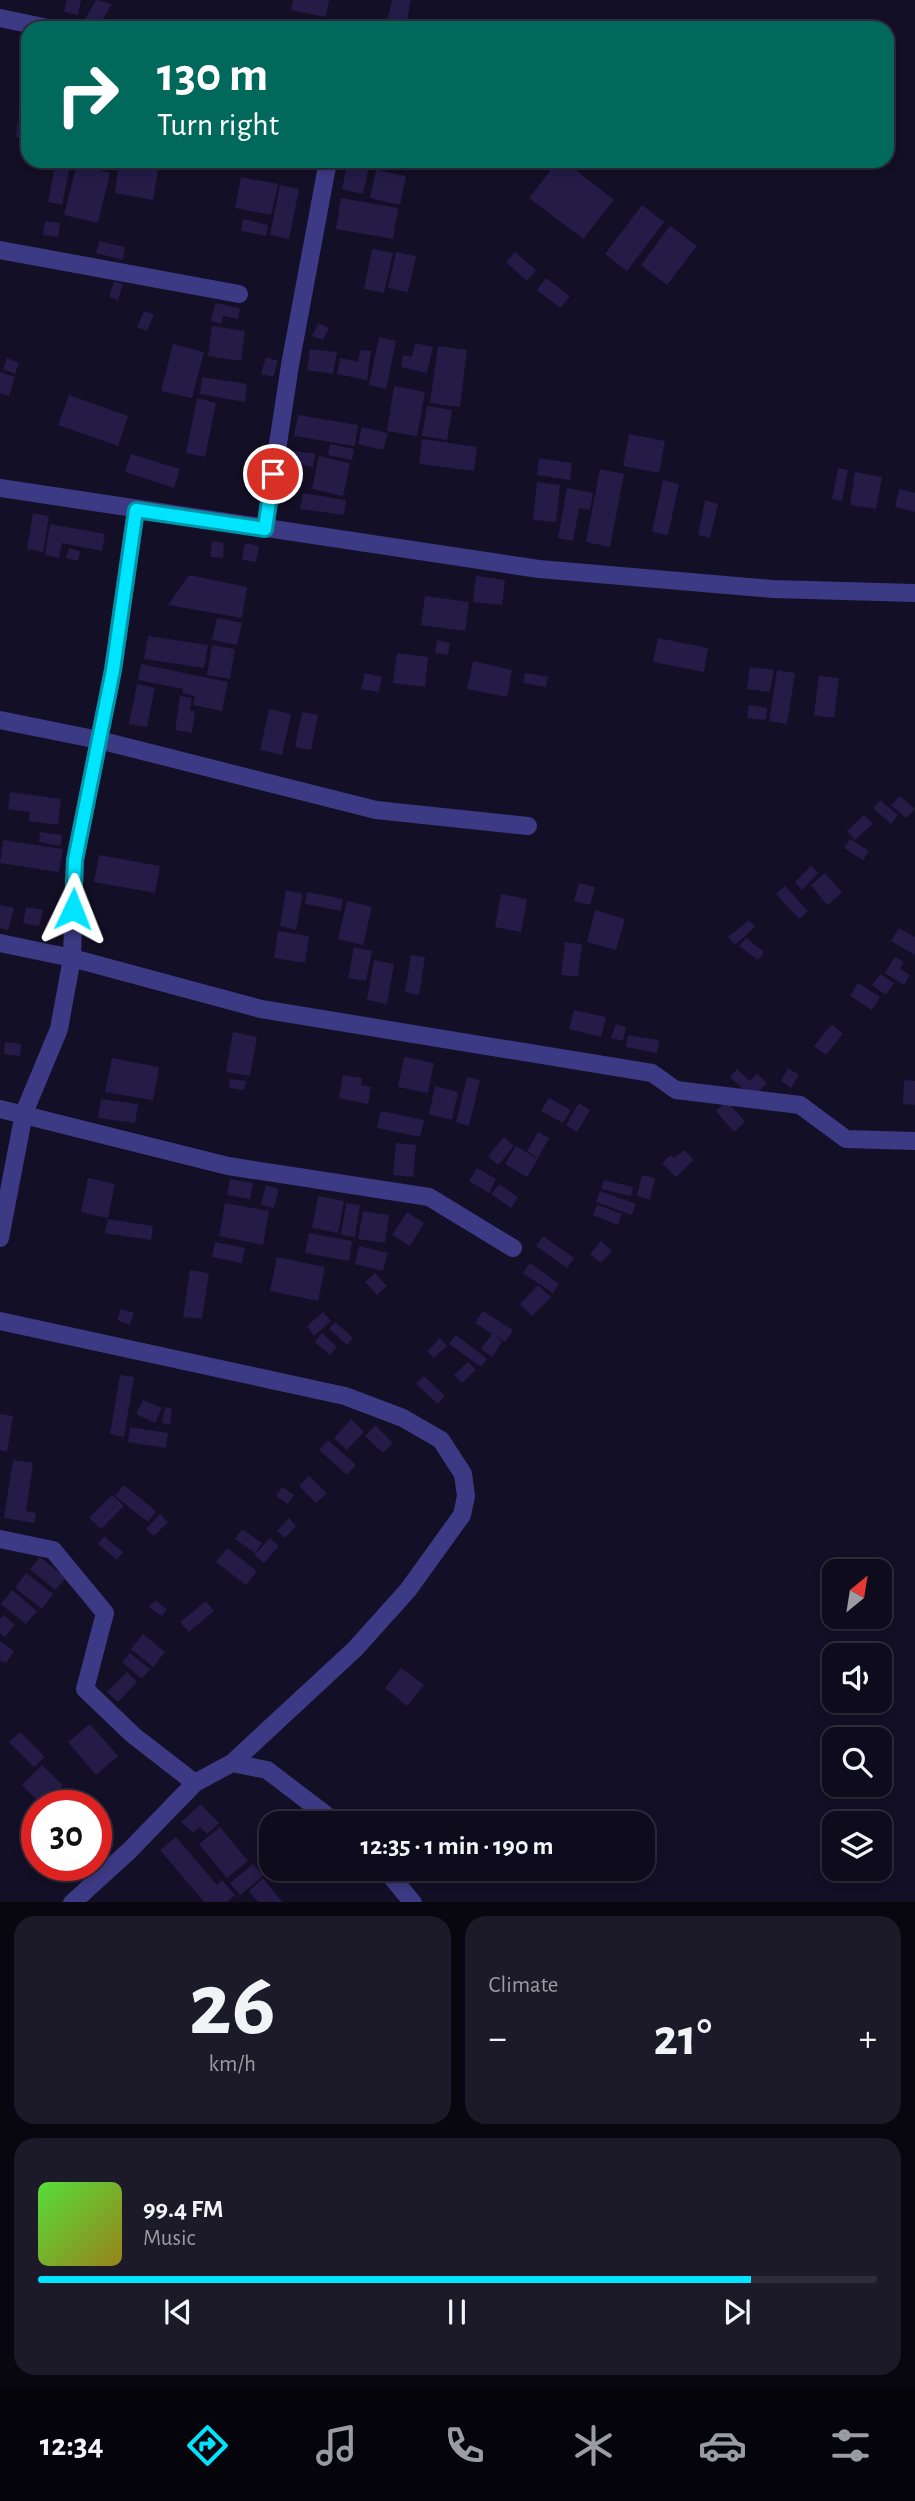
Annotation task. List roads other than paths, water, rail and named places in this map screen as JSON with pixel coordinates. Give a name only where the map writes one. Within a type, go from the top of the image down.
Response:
[{"type":"street","points":[[0,18],[21,22]]},
{"type":"street","points":[[265,529],[290,365],[327,168]]},
{"type":"street","points":[[0,250],[239,294]]},
{"type":"street","points":[[0,488],[539,569],[773,589],[915,593]]},
{"type":"street","points":[[0,1238],[24,1113],[59,1029],[72,957],[75,860],[113,670],[136,510]]},
{"type":"street","points":[[0,720],[99,740],[376,810],[528,826]]},
{"type":"street","points":[[0,943],[72,957],[261,1009],[652,1073],[676,1090],[800,1105],[846,1139],[915,1141]]},
{"type":"street","points":[[0,1109],[228,1166],[429,1197],[513,1248]]},
{"type":"street","points":[[0,1321],[345,1396],[403,1418],[442,1440],[463,1474],[466,1496],[462,1515],[408,1590],[355,1649],[232,1762],[195,1783],[129,1851],[72,1902]]},
{"type":"street","points":[[0,1539],[53,1550],[105,1613],[85,1689],[133,1735],[195,1783]]},
{"type":"street","points":[[232,1762],[267,1770],[321,1811]]},
{"type":"street","points":[[394,1881],[411,1902]]}]
